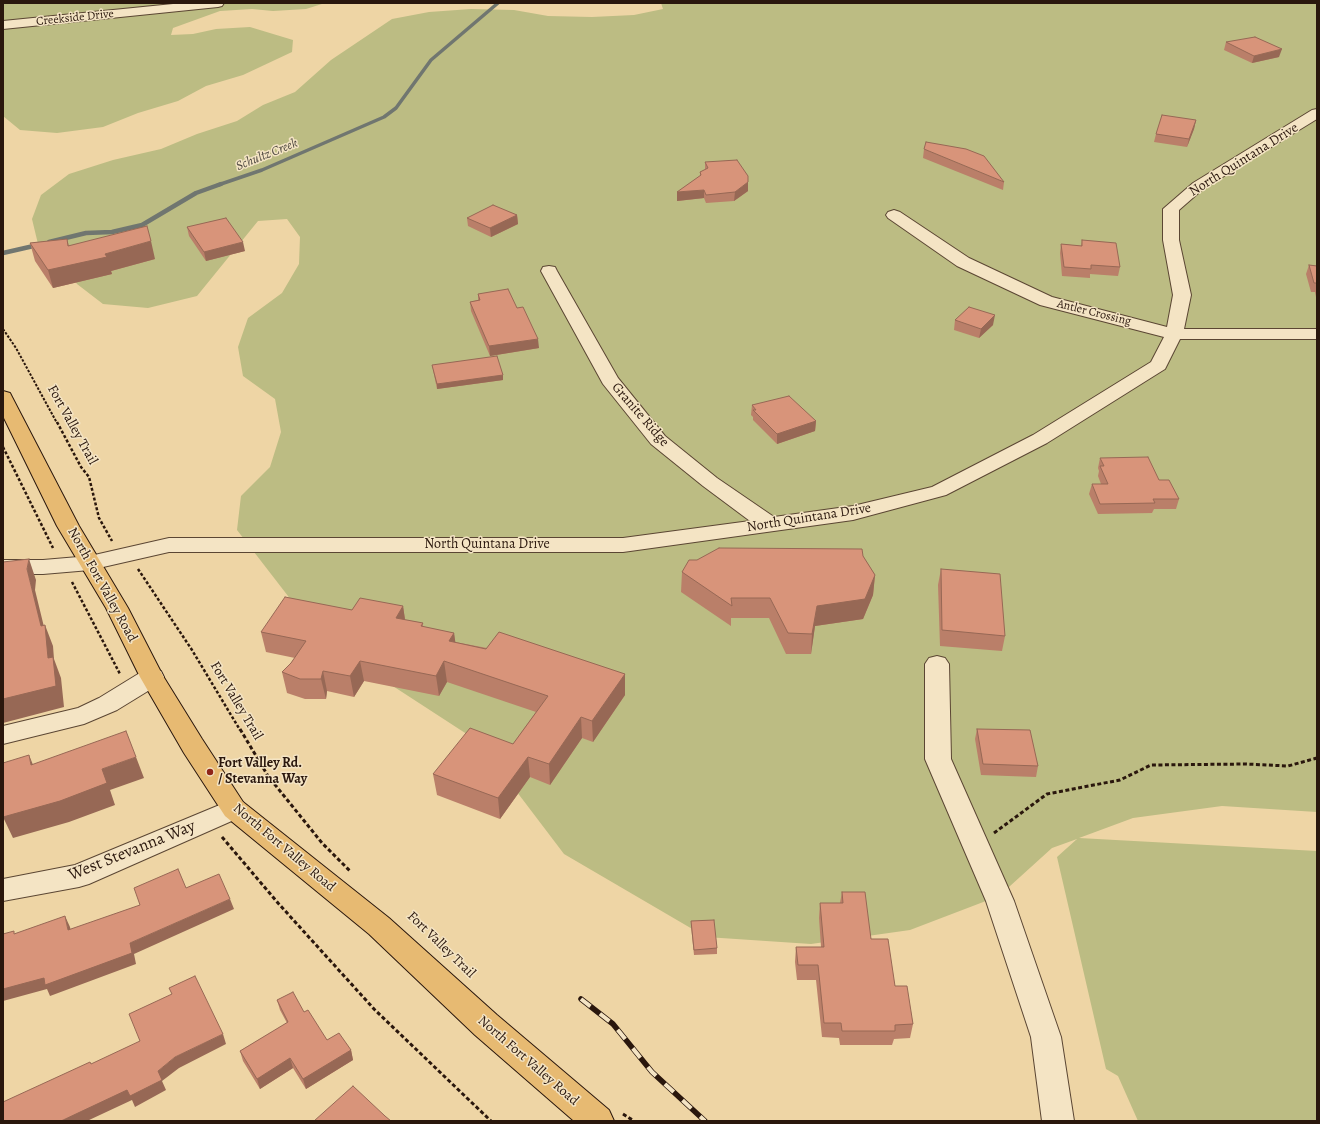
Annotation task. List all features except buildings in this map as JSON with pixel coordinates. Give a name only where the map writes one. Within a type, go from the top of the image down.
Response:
[{"type":"main road","name":"North Fort Valley Road","points":[[5,406],[68,526],[117,608],[152,677],[193,746],[234,809],[379,926],[486,1025],[610,1117]]},
{"type":"street","name":"Creekside Drive","points":[[3,25],[218,3]]},
{"type":"street","name":"North Quintana Drive","points":[[90,563],[169,545],[623,545],[853,513],[939,491],[1040,439],[1158,365],[1174,334],[1182,295],[1171,240],[1171,209],[1198,186],[1317,113]]},
{"type":"street","name":"Antler Crossing","points":[[894,215],[962,262],[1046,301],[1174,334],[1317,334]]},
{"type":"street","name":"Granite Ridge","points":[[549,271],[610,380],[658,440],[710,482],[769,524]]},
{"type":"street","points":[[3,567],[43,567],[90,563]]},
{"type":"street","points":[[937,664],[938,759],[1000,901],[1046,1037],[1058,1121]]},
{"type":"street","points":[[3,735],[84,715],[108,704],[152,677]]},
{"type":"street","name":"West Stevanna Way","points":[[3,890],[79,876],[234,809]]},
{"type":"path","name":"Fort Valley Trail","points":[[3,329],[16,348],[81,467],[89,477],[99,518],[112,540],[142,573],[188,644],[268,776],[322,843],[355,876]]},
{"type":"path","points":[[976,846],[1047,794],[1120,780],[1152,765],[1246,764],[1288,766],[1317,758]]},
{"type":"path","points":[[610,1117],[634,1121]]},
{"type":"green space","points":[[3,3],[325,3],[306,9],[273,11],[252,9],[220,11],[173,28],[171,35],[193,34],[216,29],[250,27],[293,40],[292,52],[243,75],[206,86],[178,101],[138,113],[103,127],[57,133],[20,130],[3,116]]},
{"type":"green space","points":[[661,3],[1317,3],[1317,812],[1222,806],[1133,818],[1079,838],[1317,851],[1317,1121],[1138,1121],[1118,1076],[1106,1069],[1057,857],[1077,839],[1052,848],[999,896],[910,930],[811,944],[706,937],[564,854],[479,742],[322,640],[237,530],[241,496],[270,467],[281,432],[275,399],[243,376],[238,347],[248,318],[282,293],[299,264],[300,237],[287,219],[258,221],[197,296],[148,308],[103,304],[77,284],[62,261],[38,244],[32,219],[41,195],[69,174],[113,160],[161,149],[197,134],[237,121],[263,105],[295,92],[331,60],[392,19],[429,12],[471,9],[514,10],[548,16],[592,17],[634,15],[663,9]]},
{"type":"waterway","name":"Schultz Creek","points":[[218,185],[262,170],[384,117],[396,108],[431,60],[498,3]]},
{"type":"waterway","name":"Schultz Creek","points":[[49,242],[86,233],[112,232],[142,225],[196,193],[221,184]]},
{"type":"waterway","name":"Schultz Creek","points":[[3,253],[38,245]]},
{"type":"railway","points":[[581,999],[613,1024],[652,1072],[705,1121]]},
{"type":"place","name":"Fort Valley Rd. / Stevanna Way","points":[[210,772]]}]
